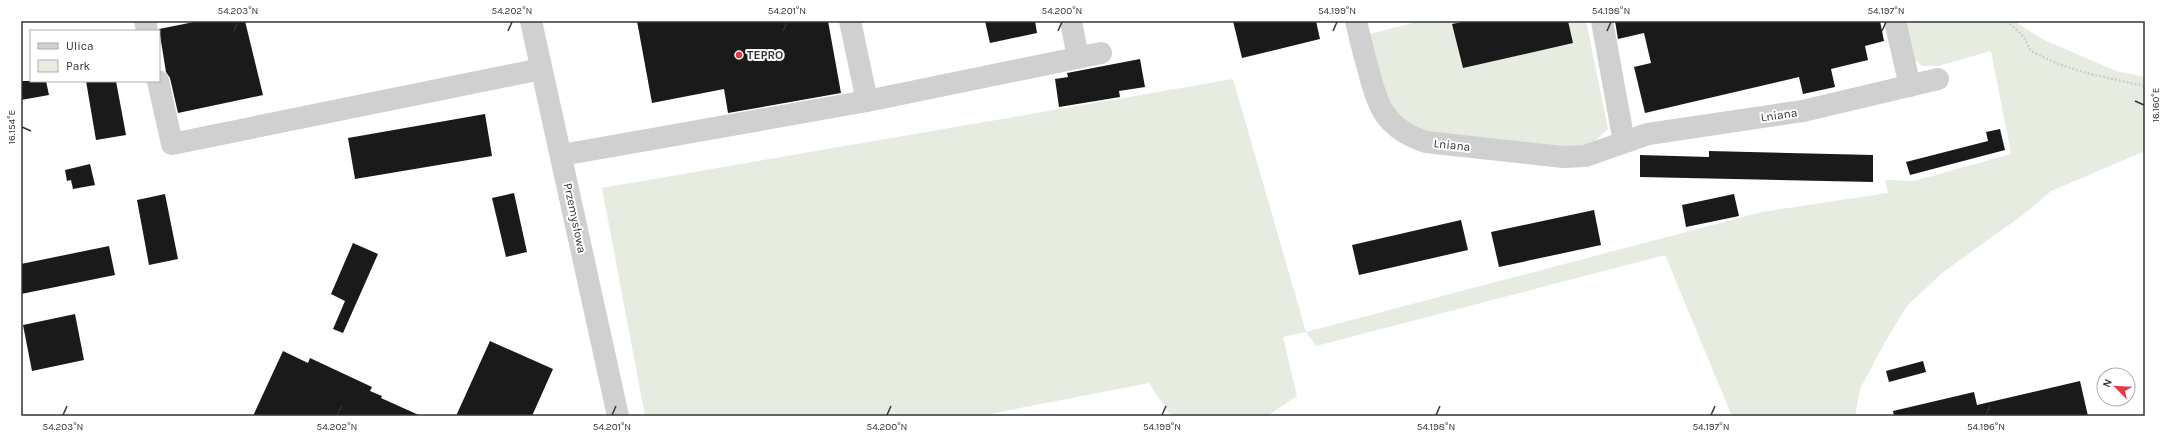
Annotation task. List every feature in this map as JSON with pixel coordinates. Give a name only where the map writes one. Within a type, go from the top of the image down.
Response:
[{"type":"street","name":"Przemysłowa","points":[[531,21],[541,70],[562,155],[618,416]]},
{"type":"street","points":[[850,21],[867,102]]},
{"type":"street","points":[[1071,21],[1078,58]]},
{"type":"street","name":"Lniana","points":[[1356,21],[1376,99],[1382,112],[1409,136],[1426,142],[1563,157],[1585,156],[1648,134],[1803,111],[1938,79]]},
{"type":"street","points":[[1602,21],[1624,142]]},
{"type":"street","points":[[1895,21],[1910,86]]},
{"type":"street","points":[[562,155],[867,102],[1101,53]]},
{"type":"street","points":[[158,82],[172,144],[541,70]]},
{"type":"path","points":[[2007,21],[2024,37],[2031,51],[2058,64],[2090,74],[2145,86]]},
{"type":"green space","points":[[1420,21],[1586,21],[1608,129],[1589,146],[1567,147],[1423,135],[1404,126],[1388,103],[1370,34]]},
{"type":"green space","points":[[1905,21],[2014,21],[2044,40],[2116,71],[2145,77],[2145,151],[2051,191],[2024,214],[1942,273],[1907,306],[1885,342],[1860,389],[1855,416],[1732,416],[1665,255],[1316,346],[1306,332],[1762,212],[1888,193],[1885,180],[1914,181],[2011,154],[1991,51],[1938,66],[1922,66],[1913,57]]},
{"type":"green space","points":[[1233,79],[1306,332],[1283,337],[1297,396],[1267,416],[1171,416],[1149,383],[979,416],[645,416],[602,188]]},
{"type":"building","points":[[199,21],[245,21],[263,95],[178,113],[170,78],[166,72],[159,29]]},
{"type":"building","name":"TEPRO","points":[[637,21],[828,21],[841,93],[728,113],[724,89],[652,103]]},
{"type":"building","points":[[985,21],[1035,21],[1037,33],[990,43]]},
{"type":"building","points":[[1233,21],[1316,21],[1320,39],[1242,58]]},
{"type":"building","points":[[1467,21],[1568,21],[1573,43],[1463,68],[1452,24]]},
{"type":"building","points":[[1615,21],[1880,21],[1884,41],[1865,46],[1868,60],[1831,69],[1835,87],[1803,94],[1799,77],[1645,113],[1634,67],[1651,63],[1644,33],[1618,39]]},
{"type":"building","points":[[1140,59],[1145,87],[1119,91],[1120,97],[1059,107],[1055,79],[1068,77],[1067,73]]},
{"type":"building","points":[[21,81],[46,82],[49,95],[21,100]]},
{"type":"building","points":[[86,82],[116,82],[126,135],[96,140]]},
{"type":"building","points":[[485,114],[492,156],[355,179],[348,138]]},
{"type":"building","points":[[2000,129],[2005,150],[1910,175],[1906,162],[1988,141],[1986,132]]},
{"type":"building","points":[[1709,151],[1873,155],[1873,182],[1640,177],[1640,155],[1709,157]]},
{"type":"building","points":[[90,164],[95,185],[73,189],[71,180],[67,181],[65,170]]},
{"type":"building","points":[[514,193],[527,252],[506,257],[492,198]]},
{"type":"building","points":[[165,194],[178,259],[149,265],[137,200]]},
{"type":"building","points":[[1734,194],[1739,216],[1686,227],[1682,205]]},
{"type":"building","points":[[1594,210],[1601,245],[1499,267],[1491,232]]},
{"type":"building","points":[[1461,220],[1468,250],[1359,275],[1352,245]]},
{"type":"building","points":[[353,243],[378,254],[343,333],[333,329],[345,301],[331,294]]},
{"type":"building","points":[[109,246],[115,275],[21,294],[21,264]]},
{"type":"building","points":[[75,314],[84,360],[32,371],[23,325]]},
{"type":"building","points":[[490,341],[553,369],[532,416],[456,416]]},
{"type":"building","points":[[283,351],[308,363],[310,358],[372,387],[370,391],[382,396],[381,398],[421,416],[253,416]]},
{"type":"building","points":[[1923,361],[1926,372],[1889,382],[1886,371]]},
{"type":"building","points":[[2080,381],[2088,416],[1894,416],[1893,411],[1974,392],[1977,405]]},
{"type":"place","name":"TEPRO","points":[[739,55]]}]
